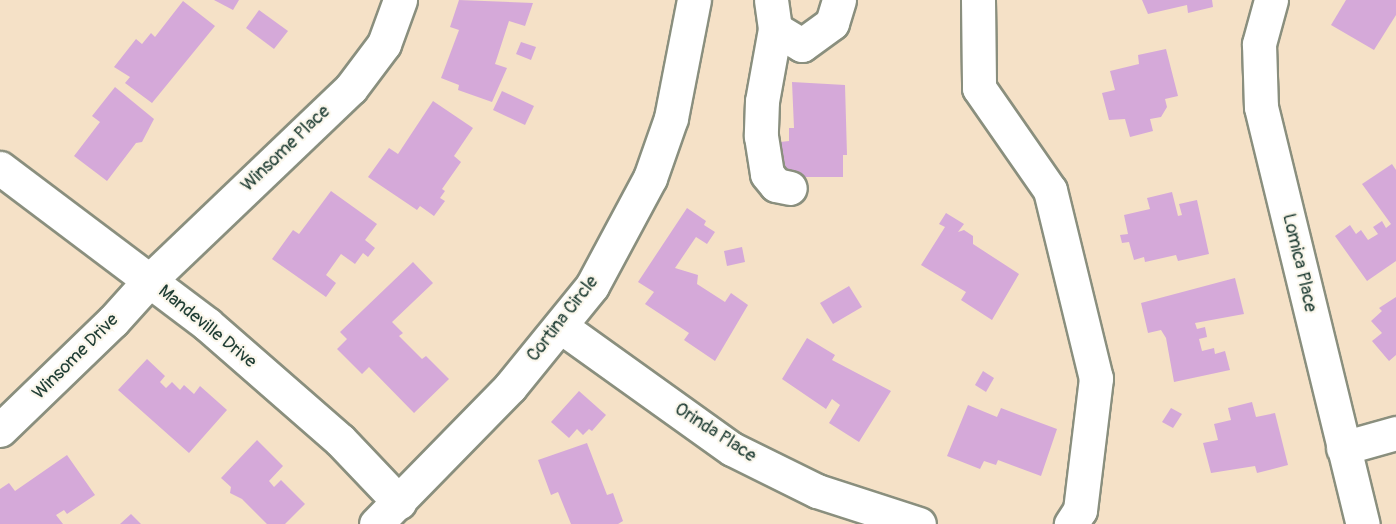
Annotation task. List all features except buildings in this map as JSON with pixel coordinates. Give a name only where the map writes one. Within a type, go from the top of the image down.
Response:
[{"type":"street","name":"Winsome Place","points":[[148,280],[351,88],[384,44],[400,0]]},
{"type":"street","name":"Cortina Circle","points":[[376,524],[510,387],[592,286],[650,178],[671,118],[694,0]]},
{"type":"street","points":[[773,14],[802,45],[832,22],[838,0]]},
{"type":"street","points":[[978,0],[979,88],[1050,190],[1096,378],[1080,510],[1071,524]]},
{"type":"street","name":"Lomica Place","points":[[1271,0],[1259,44],[1261,107],[1363,524]]},
{"type":"street","points":[[773,14],[762,101],[761,136],[767,174],[776,186],[790,188]]},
{"type":"street","name":"Mandeville Drive","points":[[0,168],[207,324],[340,440],[399,502]]},
{"type":"street","name":"Winsome Drive","points":[[0,430],[114,321],[148,280]]},
{"type":"street","name":"Orinda Place","points":[[560,326],[732,449],[817,491],[919,524]]},
{"type":"street","points":[[1343,448],[1396,433]]}]
